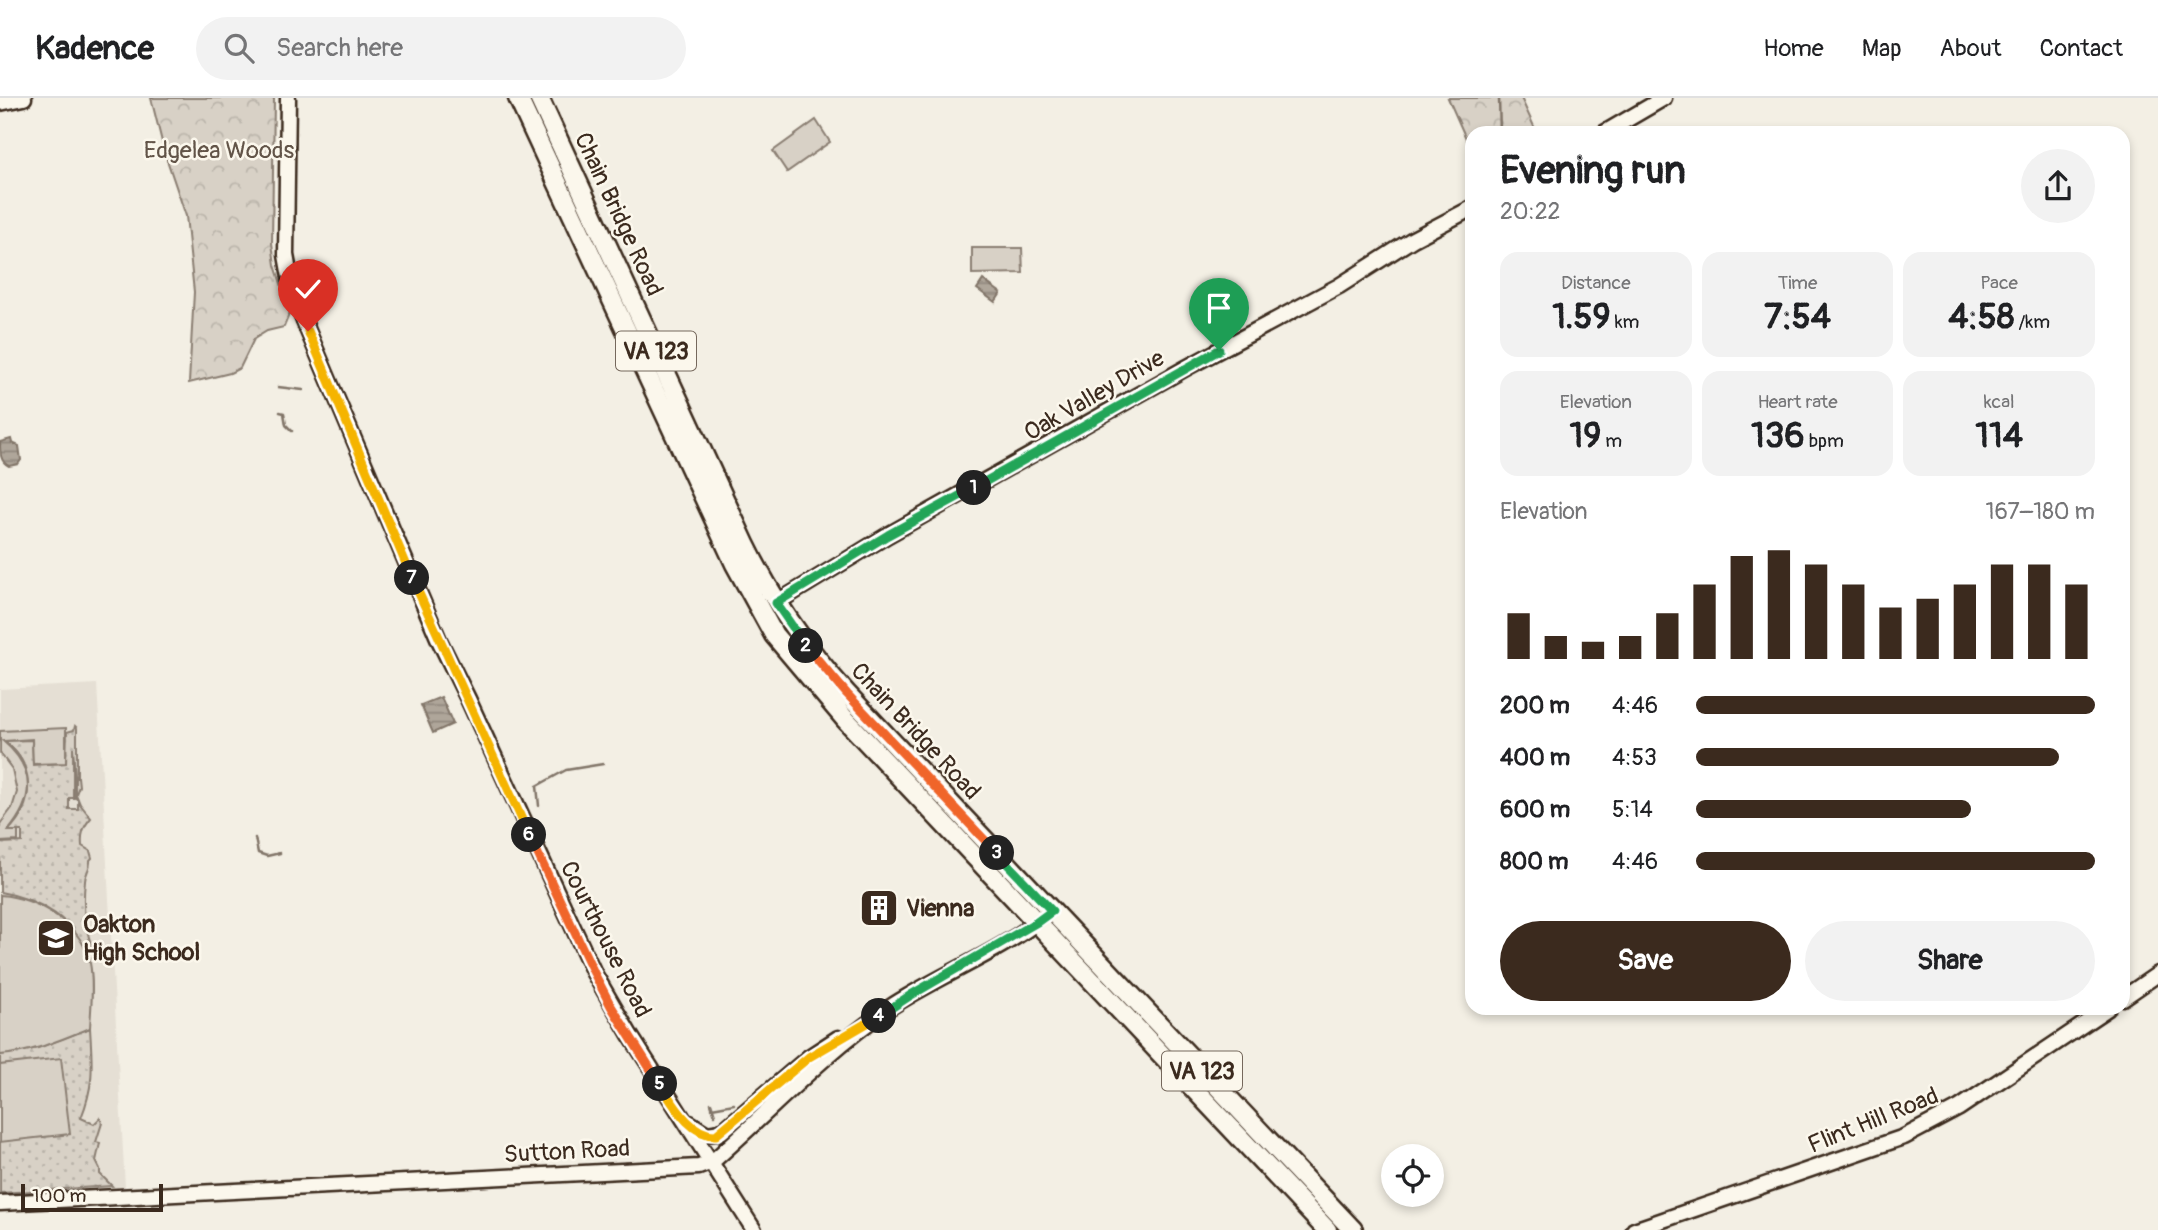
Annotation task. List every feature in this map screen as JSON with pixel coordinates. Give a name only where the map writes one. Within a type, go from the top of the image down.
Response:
[{"type":"main road","name":"Chain Bridge Road","points":[[518,98],[735,564],[774,635],[845,719],[1327,1230]]},
{"type":"main road","name":"Chain Bridge Road","points":[[539,98],[745,544],[776,603],[814,657],[1353,1230]]},
{"type":"street","points":[[0,103],[24,98]]},
{"type":"street","name":"Courthouse Road","points":[[288,98],[286,255],[293,294],[299,310],[429,618],[580,944],[611,1006],[754,1230]]},
{"type":"street","points":[[1616,126],[1664,98]]},
{"type":"street","name":"Oak Valley Drive","points":[[776,603],[888,535],[1186,368],[1339,286],[1413,239],[1465,212]]},
{"type":"street","points":[[679,1112],[701,1132],[716,1135],[809,1057],[1052,911]]},
{"type":"street","points":[[2130,993],[2158,974]]},
{"type":"street","name":"Flint Hill Road","points":[[1634,1230],[1869,1151],[1922,1129],[1971,1101],[2098,1015]]},
{"type":"street","points":[[712,1162],[862,1027]]},
{"type":"street","name":"Sutton Road","points":[[0,1203],[685,1168],[712,1162]]},
{"type":"shaded area","points":[[983,280],[1001,293],[995,302],[977,289]]},
{"type":"shaded area","points":[[11,439],[12,443],[19,446],[21,460],[18,464],[9,466],[2,459],[0,442]]},
{"type":"shaded area","name":"Oakton High School","points":[[97,684],[125,1187],[0,1194],[0,689]]},
{"type":"shaded area","points":[[441,697],[453,724],[433,733],[421,705]]},
{"type":"green space","name":"Edgelea Woods","points":[[151,98],[274,98],[272,243],[275,265],[290,312],[284,327],[267,331],[254,339],[240,368],[189,383],[194,292],[186,216],[165,154]]},
{"type":"green space","points":[[1448,98],[1521,98],[1534,126],[1465,126],[1465,136]]},
{"type":"green space","points":[[816,120],[830,142],[787,172],[773,151]]},
{"type":"green space","points":[[972,248],[1022,248],[1023,273],[972,274]]},
{"type":"green space","points":[[75,726],[77,775],[73,747],[73,798],[69,798],[69,809],[78,809],[78,799],[91,818],[82,834],[82,846],[90,851],[92,858],[85,878],[84,901],[87,928],[95,956],[90,959],[75,933],[55,914],[29,900],[0,892],[0,843],[22,842],[22,831],[8,831],[23,809],[28,785],[22,761],[4,741],[32,740],[33,765],[66,763],[67,732],[74,730]]},
{"type":"green space","points":[[66,728],[66,763],[33,764],[32,739],[3,741],[22,762],[28,784],[23,807],[8,831],[18,831],[18,841],[0,842],[0,824],[12,808],[17,792],[12,769],[0,753],[0,731]]},
{"type":"green space","points":[[75,777],[78,777],[78,799],[75,798]]},
{"type":"green space","points":[[0,895],[29,901],[43,908],[68,925],[78,936],[90,963],[90,1028],[35,1049],[0,1055]]},
{"type":"green space","points":[[90,1028],[91,1084],[81,1118],[94,1124],[100,1118],[102,1123],[96,1142],[100,1143],[96,1161],[100,1174],[112,1186],[0,1193],[0,1055],[38,1048]]},
{"type":"green space","points":[[61,1058],[70,1134],[0,1142],[0,1065]]},
{"type":"waterway","points":[[1499,98],[1500,126]]},
{"type":"waterway","points":[[278,387],[303,390]]},
{"type":"waterway","points":[[280,412],[284,413],[286,425],[292,431]]},
{"type":"waterway","points":[[539,806],[537,786],[566,770],[603,764]]},
{"type":"waterway","points":[[255,838],[258,853],[267,856],[280,853]]},
{"type":"waterway","points":[[711,1103],[715,1115]]},
{"type":"waterway","points":[[712,1108],[734,1104]]},
{"type":"place","name":"Vienna","points":[[879,908]]},
{"type":"place","name":"Oakton High School","points":[[56,938]]},
{"type":"route","points":[[308,331],[439,640],[594,973],[611,1006],[679,1112],[701,1132],[713,1135],[726,1129],[825,1046],[862,1027],[1052,911],[847,694],[814,657],[776,603],[888,535],[1219,350]]}]
